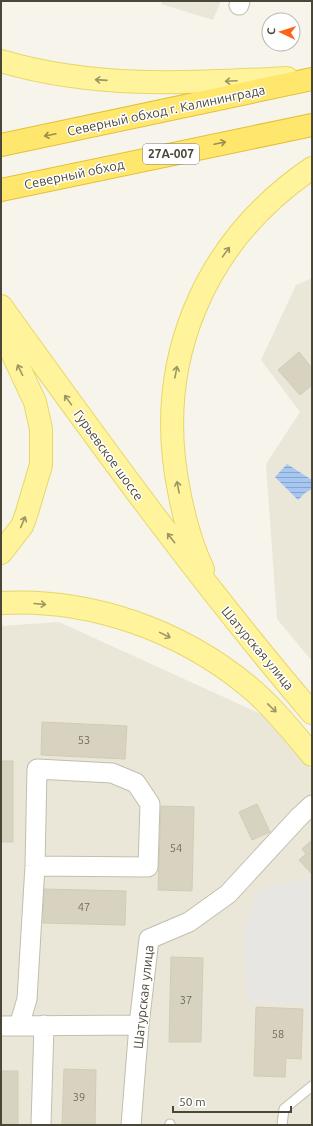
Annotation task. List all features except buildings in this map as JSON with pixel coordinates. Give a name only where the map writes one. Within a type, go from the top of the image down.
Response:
[{"type":"highway","name":"Северный обход г. Калининграда","points":[[11,143],[312,79]]},
{"type":"highway","name":"Северный обход","points":[[1,190],[312,125]]},
{"type":"main road","points":[[1,61],[63,76],[115,81],[192,82],[312,76]]},
{"type":"main road","points":[[220,602],[201,564],[186,521],[175,471],[172,438],[174,380],[188,326],[202,293],[219,262],[257,214],[285,188],[312,168]]},
{"type":"main road","name":"Гурьевское шоссе","points":[[1,306],[130,485],[220,602]]},
{"type":"main road","points":[[1,329],[35,402],[41,430],[42,447],[41,465],[22,526],[1,554]]},
{"type":"main road","name":"Шатурская улица","points":[[220,602],[312,713]]},
{"type":"main road","points":[[1,603],[37,603],[66,606],[105,614],[152,629],[194,649],[221,666],[249,687],[275,712],[312,755]]},
{"type":"street","points":[[10,1026],[27,999],[35,866],[37,769],[112,773],[136,783],[150,804],[148,867],[35,866]]},
{"type":"street","name":"Шатурская улица","points":[[131,1125],[139,1025],[149,939],[189,922],[228,894],[299,817],[312,806]]},
{"type":"street","points":[[41,1125],[44,1025]]},
{"type":"street","points":[[10,1026],[139,1025]]},
{"type":"lane","points":[[282,1125],[284,1109],[312,1086]]},
{"type":"shaded area","points":[[162,1],[221,1],[213,20],[161,4]]},
{"type":"shaded area","points":[[312,278],[312,661],[277,619],[266,464],[300,412],[261,360],[296,285]]},
{"type":"shaded area","points":[[59,622],[263,715],[312,770],[312,1125],[1,1125],[1,626]]},
{"type":"shaded area","points":[[312,871],[312,1046],[310,1046],[307,1004],[247,1003],[244,932],[258,890],[300,880]]},
{"type":"water","points":[[287,464],[312,480],[312,489],[298,500],[275,477]]}]
